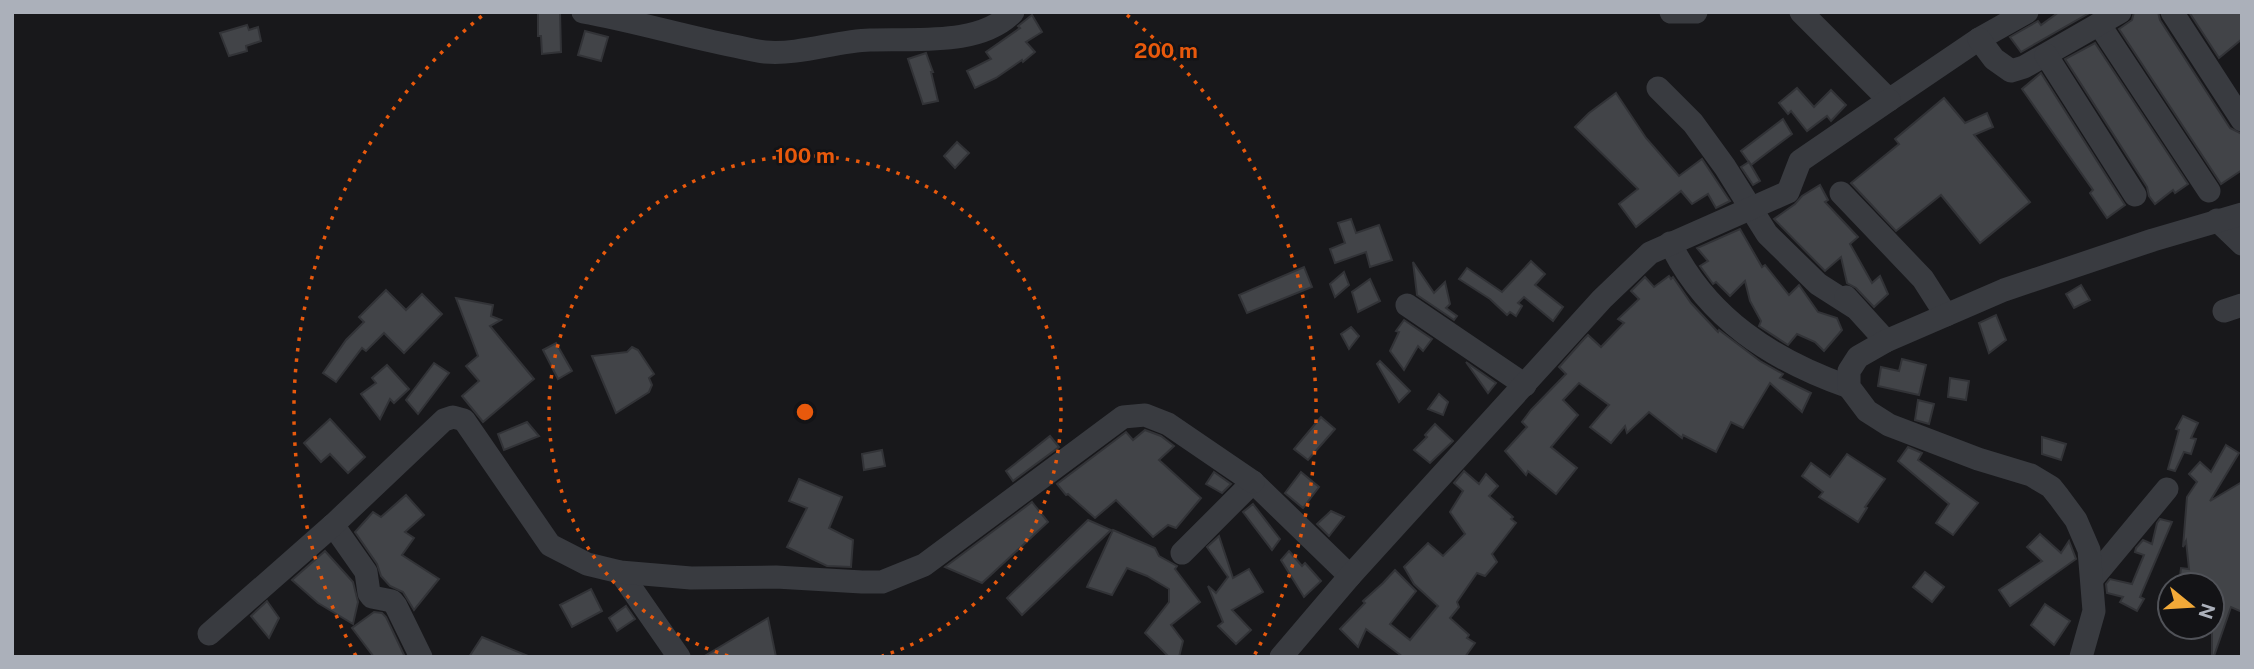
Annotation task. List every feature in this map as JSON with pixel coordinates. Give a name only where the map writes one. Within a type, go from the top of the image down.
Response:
[{"type":"street","points":[[583,12],[619,18],[684,36],[763,52],[783,53],[870,40],[925,41],[978,32],[997,25],[1013,12]]},
{"type":"street","points":[[1671,12],[1696,12]]},
{"type":"street","points":[[1801,12],[1889,100]]},
{"type":"street","points":[[1281,657],[1350,576],[1602,299],[1650,253],[1788,192],[1800,161],[1979,39],[2027,12]]},
{"type":"street","points":[[1979,39],[1994,59],[2011,71],[2046,55],[2120,12]]},
{"type":"street","points":[[2172,12],[2242,120]]},
{"type":"street","points":[[2099,24],[2208,191]]},
{"type":"street","points":[[2046,55],[2135,195]]},
{"type":"street","points":[[1658,88],[1692,123],[1725,167],[1767,234],[1818,284],[1854,307]]},
{"type":"street","points":[[1842,193],[1923,279],[1946,314]]},
{"type":"street","points":[[1849,387],[1849,371],[1858,357],[1885,341],[1946,314],[2004,290],[2242,214]]},
{"type":"street","points":[[2217,220],[2242,244]]},
{"type":"street","points":[[1670,243],[1681,266],[1717,311],[1761,345],[1809,373],[1849,387],[1867,411],[1889,425],[1978,459],[2031,475],[2050,487],[2076,520],[2089,550],[2094,611],[2081,657]]},
{"type":"street","points":[[1827,272],[1885,341]]},
{"type":"street","points":[[1407,305],[1525,385]]},
{"type":"street","points":[[209,634],[333,525],[444,420],[458,418],[464,420],[550,545],[587,564],[620,572],[691,578],[776,577],[882,582],[924,565],[1123,417],[1144,415],[1168,424],[1253,482],[1350,576]]},
{"type":"street","points":[[1182,553],[1253,482]]},
{"type":"street","points":[[2093,578],[2167,489]]},
{"type":"street","points":[[333,525],[366,572],[369,593],[372,597],[392,601],[421,657]]},
{"type":"street","points":[[620,572],[679,657]]},
{"type":"building","points":[[538,12],[560,12],[561,52],[542,54],[541,36],[538,36]]},
{"type":"building","points":[[2059,12],[2091,12],[2021,52],[2010,37],[2038,21],[2041,25]]},
{"type":"building","points":[[2134,12],[2158,12],[2160,20],[2230,128],[2242,134],[2242,170],[2221,184],[2119,29],[2132,20]]},
{"type":"building","points":[[2189,12],[2242,12],[2242,39],[2219,58]]},
{"type":"building","points":[[1032,15],[1042,32],[1026,42],[1035,52],[1023,62],[1022,60],[996,78],[975,88],[967,71],[991,59],[986,52],[1020,28],[1018,26]]},
{"type":"building","points":[[247,25],[249,30],[258,27],[261,41],[246,46],[247,51],[229,56],[220,33]]},
{"type":"building","points":[[585,31],[608,37],[601,61],[578,55]]},
{"type":"building","points":[[2095,43],[2188,184],[2175,193],[2173,190],[2155,204],[2147,187],[2065,59]]},
{"type":"building","points":[[926,53],[933,72],[938,101],[923,104],[908,59]]},
{"type":"building","points":[[2041,73],[2125,205],[2107,218],[2090,193],[2093,190],[2022,89]]},
{"type":"building","points":[[1797,88],[1814,107],[1831,90],[1846,105],[1831,121],[1827,116],[1807,131],[1791,111],[1788,114],[1779,103]]},
{"type":"building","points":[[1616,93],[1646,138],[1679,176],[1702,159],[1730,201],[1716,208],[1708,194],[1692,204],[1681,191],[1636,227],[1619,204],[1638,189],[1575,127]]},
{"type":"building","points":[[1944,98],[1965,123],[1987,113],[1993,127],[1974,135],[2030,202],[1980,243],[1941,195],[1896,231],[1851,183],[1899,144],[1895,139]]},
{"type":"building","points":[[1783,119],[1792,134],[1751,165],[1741,151]]},
{"type":"building","points":[[957,142],[969,153],[955,168],[944,156]]},
{"type":"building","points":[[1749,162],[1760,181],[1753,185],[1741,167]]},
{"type":"building","points":[[1820,185],[1828,200],[1825,202],[1858,237],[1850,244],[1872,283],[1880,276],[1888,294],[1874,307],[1856,288],[1847,283],[1841,257],[1825,271],[1774,219]]},
{"type":"building","points":[[1351,219],[1356,233],[1379,225],[1392,260],[1370,267],[1366,252],[1335,263],[1330,249],[1345,243],[1338,223]]},
{"type":"building","points":[[1740,229],[1762,267],[1765,265],[1789,295],[1799,285],[1818,312],[1837,318],[1842,330],[1824,351],[1815,342],[1797,334],[1788,345],[1759,326],[1761,321],[1750,301],[1745,281],[1730,296],[1716,282],[1713,284],[1700,266],[1708,261],[1697,248]]},
{"type":"building","points":[[1531,261],[1545,274],[1535,285],[1563,307],[1553,321],[1524,297],[1518,303],[1522,306],[1516,316],[1510,312],[1507,315],[1490,299],[1459,279],[1467,268],[1502,292]]},
{"type":"building","points":[[1413,262],[1434,293],[1445,282],[1450,304],[1446,308],[1457,316],[1454,320],[1417,295]]},
{"type":"building","points":[[1304,267],[1312,287],[1247,313],[1239,295]]},
{"type":"building","points":[[1344,272],[1349,285],[1335,297],[1330,284]]},
{"type":"building","points":[[1669,276],[1671,279],[1673,277],[1691,303],[1718,332],[1719,330],[1760,361],[1783,374],[1780,378],[1811,393],[1802,412],[1770,383],[1743,428],[1731,422],[1716,452],[1683,435],[1682,438],[1649,412],[1627,433],[1625,426],[1611,443],[1590,427],[1609,405],[1579,383],[1563,400],[1578,415],[1551,447],[1577,468],[1556,494],[1528,471],[1526,475],[1505,451],[1527,427],[1522,422],[1531,410],[1566,374],[1559,367],[1584,339],[1588,335],[1601,347],[1624,323],[1618,319],[1639,299],[1631,291],[1645,277],[1654,287]]},
{"type":"building","points":[[1370,279],[1380,301],[1358,312],[1352,292]]},
{"type":"building","points":[[2081,285],[2090,300],[2074,308],[2066,294]]},
{"type":"building","points":[[386,290],[406,310],[422,294],[442,314],[404,353],[384,333],[366,351],[362,348],[336,382],[323,373],[346,340],[364,322],[359,317]]},
{"type":"building","points":[[456,298],[493,305],[491,316],[501,320],[490,326],[534,379],[483,422],[462,396],[479,381],[466,366],[478,356]]},
{"type":"building","points":[[1996,315],[2006,340],[1989,353],[1979,323]]},
{"type":"building","points":[[1404,320],[1432,339],[1423,351],[1418,346],[1404,370],[1390,351],[1399,332],[1396,331]]},
{"type":"building","points":[[1351,327],[1359,336],[1349,349],[1341,334]]},
{"type":"building","points":[[556,343],[572,371],[558,379],[543,350]]},
{"type":"building","points":[[632,347],[638,350],[654,374],[649,378],[652,385],[649,392],[616,413],[592,356],[627,352]]},
{"type":"building","points":[[1902,359],[1926,365],[1919,395],[1878,386],[1881,367],[1899,371]]},
{"type":"building","points":[[1380,361],[1410,391],[1399,402],[1377,364]]},
{"type":"building","points":[[1466,362],[1496,383],[1488,393]]},
{"type":"building","points":[[434,363],[449,373],[418,414],[406,400]]},
{"type":"building","points":[[387,365],[409,389],[394,403],[390,399],[380,419],[361,394],[376,383],[372,378]]},
{"type":"building","points":[[1950,378],[1969,381],[1966,400],[1948,397]]},
{"type":"building","points":[[1439,394],[1448,402],[1443,415],[1428,409]]},
{"type":"building","points":[[1918,400],[1934,404],[1929,424],[1915,420]]},
{"type":"building","points":[[2183,416],[2198,423],[2191,438],[2196,439],[2191,454],[2184,452],[2175,471],[2168,469],[2179,430],[2176,429]]},
{"type":"building","points":[[1321,417],[1335,429],[1308,460],[1294,449]]},
{"type":"building","points":[[330,419],[365,457],[348,473],[330,454],[321,462],[304,443]]},
{"type":"building","points":[[527,422],[539,436],[504,450],[498,434]]},
{"type":"building","points":[[1435,424],[1453,441],[1430,463],[1414,450]]},
{"type":"building","points":[[1145,430],[1161,436],[1174,446],[1159,460],[1201,498],[1176,528],[1168,525],[1153,537],[1116,500],[1095,518],[1066,495],[1057,484],[1126,432],[1133,440]]},
{"type":"building","points":[[1050,436],[1059,447],[1013,481],[1006,471]]},
{"type":"building","points":[[2042,437],[2066,444],[2061,460],[2042,454]]},
{"type":"building","points":[[2226,445],[2239,453],[2210,501],[2242,482],[2242,612],[2231,607],[2226,621],[2226,571],[2181,571],[2181,568],[2189,569],[2186,541],[2183,547],[2187,497],[2197,482],[2189,474],[2200,462],[2211,472]]},
{"type":"building","points":[[1908,447],[1922,453],[1918,460],[1978,503],[1953,535],[1936,523],[1949,504],[1898,461]]},
{"type":"building","points":[[882,450],[885,466],[864,470],[862,454]]},
{"type":"building","points":[[1847,454],[1885,479],[1858,522],[1819,497],[1823,492],[1802,476],[1811,463],[1830,477]]},
{"type":"building","points":[[1464,471],[1479,484],[1486,474],[1498,486],[1489,496],[1513,517],[1511,519],[1516,523],[1492,554],[1497,562],[1485,576],[1477,573],[1457,602],[1459,607],[1450,618],[1469,635],[1467,638],[1475,643],[1465,657],[1403,657],[1366,629],[1358,647],[1340,629],[1365,603],[1363,601],[1395,570],[1416,591],[1390,624],[1410,640],[1438,606],[1414,584],[1404,567],[1428,543],[1443,556],[1465,534],[1450,512],[1463,491],[1454,483]]},
{"type":"building","points":[[1214,472],[1231,484],[1222,493],[1206,484]]},
{"type":"building","points":[[1301,472],[1319,487],[1303,508],[1285,493]]},
{"type":"building","points":[[799,479],[842,497],[829,528],[853,540],[851,567],[827,566],[787,547],[807,508],[789,501]]},
{"type":"building","points":[[406,495],[424,515],[405,532],[414,538],[402,555],[439,579],[414,610],[403,592],[390,586],[381,576],[377,564],[355,532],[373,512],[381,517]]},
{"type":"building","points":[[1032,502],[1048,522],[982,583],[945,567]]},
{"type":"building","points":[[1253,504],[1280,539],[1272,550],[1243,512]]},
{"type":"building","points":[[1331,511],[1344,517],[1329,536],[1317,524]]},
{"type":"building","points":[[2160,519],[2172,522],[2140,597],[2144,599],[2137,611],[2120,602],[2123,597],[2107,593],[2106,584],[2110,579],[2132,584],[2144,555],[2135,552],[2136,548],[2143,540],[2152,544]]},
{"type":"building","points":[[1088,520],[1111,530],[1022,615],[1007,598]]},
{"type":"building","points":[[1113,530],[1155,548],[1159,556],[1177,566],[1175,569],[1200,602],[1171,625],[1183,641],[1179,657],[1169,657],[1145,633],[1169,602],[1169,589],[1127,568],[1112,595],[1087,587]]},
{"type":"building","points":[[2040,534],[2061,553],[2069,541],[2076,559],[2010,606],[1999,590],[2042,561],[2027,547]]},
{"type":"building","points":[[1219,536],[1233,578],[1249,569],[1263,592],[1232,610],[1251,630],[1236,644],[1218,626],[1223,622],[1208,586],[1216,593],[1228,577],[1207,547]]},
{"type":"building","points":[[325,551],[353,582],[358,602],[353,624],[318,603],[292,580]]},
{"type":"building","points":[[1289,551],[1302,566],[1305,563],[1321,581],[1304,597],[1281,560]]},
{"type":"building","points":[[1925,572],[1944,587],[1932,602],[1913,587]]},
{"type":"building","points":[[591,589],[602,611],[572,627],[560,605]]},
{"type":"building","points":[[267,601],[279,618],[269,638],[251,616]]},
{"type":"building","points":[[2045,604],[2070,621],[2054,645],[2031,625]]},
{"type":"building","points":[[626,606],[635,619],[617,631],[609,618]]},
{"type":"building","points":[[374,612],[382,613],[386,617],[405,657],[374,657],[352,628]]},
{"type":"building","points":[[768,618],[776,657],[703,657]]},
{"type":"building","points":[[482,637],[528,656],[528,657],[469,657]]},
{"type":"building","points":[[2212,641],[2219,641],[2214,656]]}]
